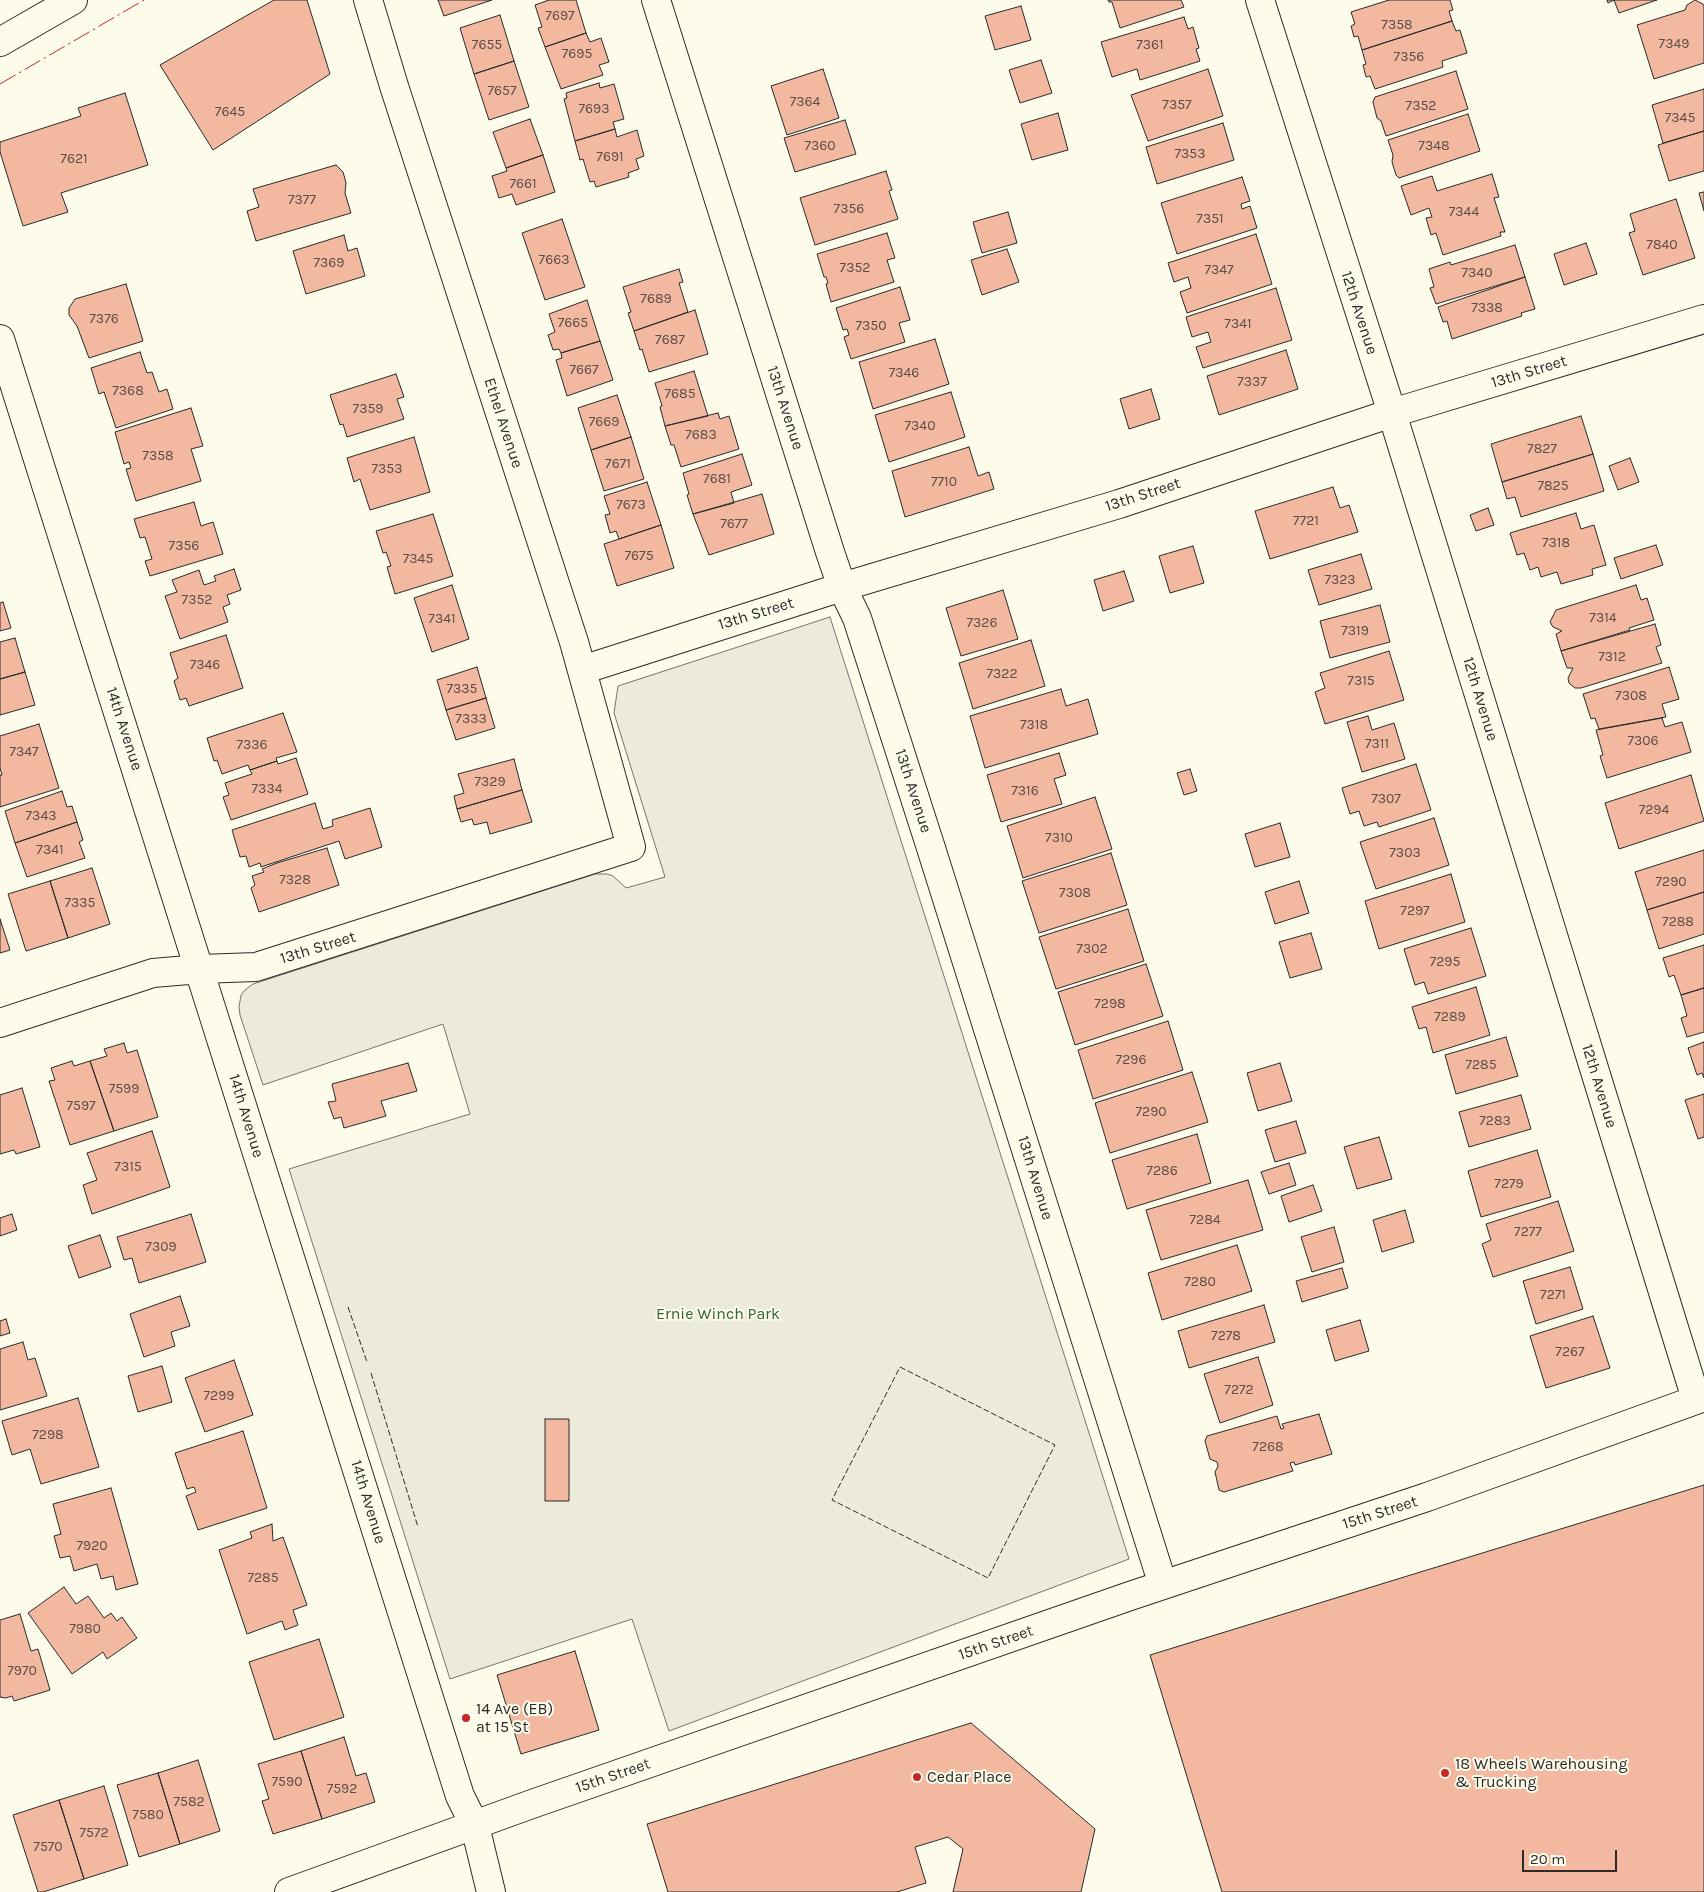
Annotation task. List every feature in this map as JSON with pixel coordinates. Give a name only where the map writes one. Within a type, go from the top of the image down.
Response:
[{"type":"street","points":[[0,42],[72,0]]},
{"type":"street","name":"Ethel Avenue","points":[[368,0],[582,670],[631,847]]},
{"type":"street","name":"13th Avenue","points":[[656,0],[842,587],[857,618],[932,848],[1163,1586]]},
{"type":"street","name":"12th Avenue","points":[[1260,0],[1392,413],[1700,1398]]},
{"type":"street","name":"13th Street","points":[[582,670],[842,587],[1119,504],[1392,413],[1704,319]]},
{"type":"street","name":"14th Avenue","points":[[0,339],[460,1796],[475,1826],[491,1892]]},
{"type":"street","name":"13th Street","points":[[0,1023],[152,974],[200,969],[256,967],[631,847]]},
{"type":"street","name":"15th Street","points":[[289,1892],[532,1804],[1427,1497],[1700,1398]]},
{"type":"green space","name":"Ernie Winch Park","points":[[830,617],[1129,1559],[669,1731],[632,1619],[450,1679],[289,1169],[470,1114],[443,1024],[263,1085],[240,1015],[241,995],[253,984],[595,874],[613,876],[626,888],[665,877],[614,713],[618,686]]},
{"type":"building","points":[[274,0],[307,0],[330,74],[213,150],[160,65]]},
{"type":"building","points":[[438,0],[492,0],[444,16]]},
{"type":"building","points":[[549,0],[576,0],[586,33],[545,47],[538,28],[542,27],[535,5]]},
{"type":"building","points":[[1108,0],[1181,0],[1184,7],[1120,28],[1112,2]]},
{"type":"building","points":[[1389,0],[1450,0],[1453,10],[1449,11],[1452,21],[1362,50],[1358,36],[1354,37],[1351,26],[1355,24],[1351,12]]},
{"type":"building","points":[[1614,0],[1657,0],[1619,13]]},
{"type":"building","points":[[1695,0],[1704,6],[1704,63],[1654,79],[1637,25],[1685,10],[1687,5]]},
{"type":"building","points":[[1021,6],[1031,40],[995,50],[985,16]]},
{"type":"building","points":[[500,15],[514,61],[474,74],[460,28]]},
{"type":"building","points":[[1184,17],[1188,29],[1193,27],[1199,48],[1196,49],[1200,61],[1140,80],[1137,69],[1112,77],[1101,42]]},
{"type":"building","points":[[1452,21],[1456,31],[1460,30],[1467,53],[1442,61],[1443,67],[1375,89],[1370,76],[1366,77],[1363,65],[1366,64],[1362,50]]},
{"type":"building","points":[[586,33],[590,42],[601,38],[609,62],[599,65],[603,75],[561,89],[545,47]]},
{"type":"building","points":[[1041,60],[1052,93],[1020,103],[1009,70]]},
{"type":"building","points":[[514,61],[529,107],[489,120],[474,74]]},
{"type":"building","points":[[823,69],[839,118],[787,135],[771,86]]},
{"type":"building","points":[[1208,69],[1223,116],[1148,141],[1131,95]]},
{"type":"building","points":[[1456,71],[1468,109],[1386,136],[1381,121],[1377,118],[1373,102],[1375,97]]},
{"type":"building","points":[[599,83],[600,88],[614,84],[624,119],[613,122],[615,129],[575,141],[564,99],[567,98],[566,93]]},
{"type":"building","points":[[1704,89],[1704,131],[1663,143],[1652,105]]},
{"type":"building","points":[[125,93],[148,165],[61,193],[68,212],[23,226],[0,152],[0,142],[81,116],[78,108]]},
{"type":"building","points":[[1058,113],[1068,150],[1032,160],[1021,124]]},
{"type":"building","points":[[1468,114],[1480,151],[1399,178],[1396,175],[1392,162],[1393,155],[1388,140]]},
{"type":"building","points":[[530,119],[543,155],[506,168],[493,132]]},
{"type":"building","points":[[845,120],[856,154],[795,172],[784,138]]},
{"type":"building","points":[[1223,123],[1234,160],[1157,184],[1146,147]]},
{"type":"building","points":[[615,129],[617,137],[637,130],[644,156],[636,159],[639,169],[628,173],[629,177],[596,187],[594,181],[590,182],[583,159],[580,160],[575,141]]},
{"type":"building","points":[[1704,131],[1704,171],[1669,181],[1658,145]]},
{"type":"building","points":[[543,155],[555,192],[516,205],[512,194],[499,198],[492,176],[507,171],[506,168]]},
{"type":"building","points":[[336,165],[343,172],[346,183],[345,193],[351,213],[256,241],[247,211],[259,207],[253,189]]},
{"type":"building","points":[[886,171],[892,190],[889,191],[898,219],[815,245],[800,198]]},
{"type":"building","points":[[1492,174],[1499,197],[1494,198],[1505,232],[1500,232],[1501,236],[1443,255],[1436,233],[1431,235],[1426,218],[1432,217],[1429,208],[1411,215],[1401,186],[1432,176],[1437,191]]},
{"type":"building","points":[[1242,177],[1250,201],[1241,204],[1242,209],[1250,206],[1257,228],[1177,254],[1161,203]]},
{"type":"building","points":[[1704,192],[1704,211],[1699,193]]},
{"type":"building","points":[[1676,199],[1695,258],[1643,275],[1629,233],[1635,231],[1630,214]]},
{"type":"building","points":[[1008,212],[1017,243],[982,253],[973,222]]},
{"type":"building","points":[[562,219],[585,287],[545,300],[522,233]]},
{"type":"building","points":[[887,233],[895,258],[887,260],[894,282],[831,302],[826,284],[828,283],[826,277],[824,277],[817,254]]},
{"type":"building","points":[[1256,234],[1272,284],[1187,313],[1180,292],[1191,288],[1188,277],[1174,282],[1168,263]]},
{"type":"building","points":[[344,235],[348,251],[357,248],[365,276],[306,294],[293,251]]},
{"type":"building","points":[[1586,243],[1597,274],[1564,285],[1554,254]]},
{"type":"building","points":[[1515,245],[1525,277],[1436,304],[1430,288],[1434,287],[1429,269],[1450,262],[1451,265]]},
{"type":"building","points":[[1007,249],[1019,282],[982,295],[971,260]]},
{"type":"building","points":[[679,269],[683,282],[679,283],[688,312],[634,331],[628,313],[631,312],[623,287]]},
{"type":"building","points":[[1525,277],[1535,309],[1521,313],[1522,316],[1452,339],[1447,321],[1443,322],[1438,307]]},
{"type":"building","points":[[126,284],[143,341],[89,358],[77,326],[69,315],[69,308],[75,299]]},
{"type":"building","points":[[900,287],[910,320],[899,323],[905,342],[851,359],[844,337],[849,335],[847,329],[843,330],[836,308]]},
{"type":"building","points":[[1276,288],[1292,340],[1203,368],[1196,347],[1211,342],[1208,332],[1192,337],[1186,317]]},
{"type":"building","points":[[587,300],[600,341],[561,353],[559,349],[553,350],[548,335],[555,332],[549,314]]},
{"type":"building","points":[[695,310],[708,354],[649,372],[634,331]]},
{"type":"building","points":[[935,339],[949,384],[873,409],[859,362]]},
{"type":"building","points":[[600,341],[613,380],[567,396],[556,360],[562,358],[561,353]]},
{"type":"building","points":[[1286,350],[1298,389],[1219,415],[1207,376]]},
{"type":"building","points":[[140,352],[147,373],[152,372],[159,392],[167,389],[173,409],[116,428],[104,392],[99,394],[91,368]]},
{"type":"building","points":[[694,371],[708,416],[665,426],[660,407],[662,406],[655,383]]},
{"type":"building","points":[[396,374],[404,397],[397,399],[404,419],[347,437],[343,424],[340,425],[330,395]]},
{"type":"building","points":[[1151,389],[1160,419],[1129,429],[1120,399]]},
{"type":"building","points":[[951,392],[965,437],[889,462],[875,415]]},
{"type":"building","points":[[617,395],[631,437],[591,450],[578,408]]},
{"type":"building","points":[[191,408],[203,446],[191,449],[201,481],[136,501],[126,469],[131,468],[129,462],[124,464],[115,432]]},
{"type":"building","points":[[718,413],[720,419],[729,416],[739,449],[681,467],[665,426]]},
{"type":"building","points":[[1581,416],[1593,454],[1502,482],[1491,444]]},
{"type":"building","points":[[414,437],[430,492],[370,510],[360,479],[354,482],[347,458]]},
{"type":"building","points":[[631,437],[644,479],[604,491],[591,450]]},
{"type":"building","points":[[969,447],[978,476],[989,472],[994,489],[905,517],[892,471]]},
{"type":"building","points":[[742,454],[752,485],[731,492],[734,503],[693,514],[683,473]]},
{"type":"building","points":[[1593,454],[1604,491],[1521,517],[1515,497],[1507,499],[1502,482]]},
{"type":"building","points":[[1630,458],[1639,482],[1618,490],[1609,466]]},
{"type":"building","points":[[647,482],[661,525],[619,539],[616,531],[610,533],[605,515],[610,514],[604,496]]},
{"type":"building","points":[[1333,487],[1340,508],[1349,505],[1358,532],[1270,559],[1255,511]]},
{"type":"building","points":[[762,494],[774,534],[709,555],[693,514]]},
{"type":"building","points":[[194,502],[201,526],[213,522],[223,554],[150,576],[145,561],[152,559],[145,537],[140,538],[134,519]]},
{"type":"building","points":[[1488,508],[1494,525],[1476,531],[1470,515]]},
{"type":"building","points":[[1576,513],[1581,529],[1594,525],[1606,565],[1592,569],[1593,575],[1561,584],[1557,572],[1541,577],[1538,567],[1530,570],[1524,553],[1517,555],[1510,533]]},
{"type":"building","points":[[433,514],[453,576],[395,594],[387,567],[391,566],[386,552],[383,553],[376,531]]},
{"type":"building","points":[[661,525],[674,568],[617,586],[604,544]]},
{"type":"building","points":[[1656,545],[1663,565],[1621,579],[1614,558]]},
{"type":"building","points":[[1193,546],[1204,583],[1170,593],[1159,556]]},
{"type":"building","points":[[1361,554],[1372,589],[1319,605],[1308,570]]},
{"type":"building","points":[[234,569],[241,590],[227,595],[230,604],[223,607],[228,622],[180,639],[165,596],[177,592],[172,580],[199,570],[204,585],[216,581],[214,576]]},
{"type":"building","points":[[1124,571],[1134,601],[1103,611],[1094,580]]},
{"type":"building","points":[[452,585],[469,639],[432,652],[414,598]]},
{"type":"building","points":[[1636,585],[1641,600],[1647,598],[1654,620],[1629,628],[1630,630],[1561,651],[1556,634],[1562,631],[1553,627],[1550,622],[1556,610]]},
{"type":"building","points":[[1003,590],[1018,639],[961,656],[946,608]]},
{"type":"building","points":[[3,602],[11,628],[0,631],[0,603]]},
{"type":"building","points":[[1380,605],[1390,642],[1330,658],[1320,621]]},
{"type":"building","points":[[1655,624],[1661,645],[1656,647],[1662,663],[1581,688],[1575,688],[1569,683],[1568,678],[1573,668],[1567,668],[1561,651]]},
{"type":"building","points":[[226,635],[243,688],[189,706],[186,698],[180,700],[174,681],[178,678],[170,653]]},
{"type":"building","points":[[15,638],[25,672],[0,679],[0,642]]},
{"type":"building","points":[[1031,640],[1045,686],[973,709],[959,663]]},
{"type":"building","points":[[1389,651],[1404,700],[1325,724],[1315,692],[1325,688],[1320,673]]},
{"type":"building","points":[[477,667],[486,698],[446,710],[437,680]]},
{"type":"building","points":[[1669,667],[1679,699],[1662,704],[1666,717],[1599,729],[1595,718],[1591,719],[1583,694]]},
{"type":"building","points":[[25,672],[35,705],[0,715],[0,679]]},
{"type":"building","points":[[1061,689],[1066,706],[1088,699],[1098,734],[985,768],[970,716]]},
{"type":"building","points":[[486,698],[495,728],[456,740],[446,710]]},
{"type":"building","points":[[283,713],[297,752],[276,758],[277,761],[250,770],[248,765],[222,774],[217,760],[214,761],[207,738]]},
{"type":"building","points":[[1368,716],[1372,730],[1394,723],[1405,759],[1362,772],[1347,722]]},
{"type":"building","points":[[1662,718],[1665,727],[1682,722],[1691,752],[1607,778],[1600,756],[1603,755],[1596,730]]},
{"type":"building","points":[[39,724],[59,788],[0,807],[0,775],[2,775],[0,768],[0,736]]},
{"type":"building","points":[[1059,753],[1066,775],[1054,779],[1062,804],[1001,822],[987,775]]},
{"type":"building","points":[[296,758],[308,794],[231,820],[223,797],[229,795],[225,783],[252,774],[250,770],[277,761],[278,764]]},
{"type":"building","points":[[514,759],[522,790],[457,809],[454,796],[464,793],[458,774]]},
{"type":"building","points":[[1416,764],[1431,810],[1379,827],[1377,822],[1364,826],[1359,811],[1350,814],[1342,788]]},
{"type":"building","points":[[1190,769],[1197,791],[1184,795],[1177,773]]},
{"type":"building","points":[[1691,775],[1704,821],[1619,849],[1605,803]]},
{"type":"building","points":[[522,790],[532,822],[490,834],[487,822],[474,825],[472,819],[461,822],[457,809]]},
{"type":"building","points":[[62,791],[67,807],[72,806],[77,822],[15,843],[5,811]]},
{"type":"building","points":[[1095,797],[1112,849],[1023,878],[1007,826]]},
{"type":"building","points":[[315,803],[323,829],[333,826],[332,820],[370,808],[382,847],[345,859],[339,841],[261,867],[260,863],[249,867],[246,856],[240,857],[232,830]]},
{"type":"building","points":[[1434,818],[1449,865],[1376,889],[1360,842]]},
{"type":"building","points":[[77,822],[83,840],[79,842],[85,858],[27,877],[15,843]]},
{"type":"building","points":[[1280,823],[1290,857],[1255,867],[1245,834]]},
{"type":"building","points":[[327,848],[339,885],[259,912],[251,888],[255,885],[252,876],[264,872],[262,869],[277,863]]},
{"type":"building","points":[[1704,850],[1704,892],[1647,910],[1635,872]]},
{"type":"building","points":[[1111,853],[1127,905],[1039,933],[1022,881]]},
{"type":"building","points":[[92,868],[110,924],[68,938],[50,881]]},
{"type":"building","points":[[1451,874],[1465,922],[1379,949],[1365,901]]},
{"type":"building","points":[[50,881],[68,938],[26,951],[8,894]]},
{"type":"building","points":[[1299,881],[1309,913],[1275,924],[1265,892]]},
{"type":"building","points":[[1704,892],[1704,934],[1659,949],[1647,910]]},
{"type":"building","points":[[1128,909],[1144,961],[1056,989],[1039,937]]},
{"type":"building","points":[[0,919],[10,950],[0,953]]},
{"type":"building","points":[[1471,928],[1486,976],[1428,994],[1424,982],[1415,985],[1404,949]]},
{"type":"building","points":[[1311,933],[1322,969],[1290,978],[1279,942]]},
{"type":"building","points":[[1704,945],[1704,988],[1681,995],[1674,975],[1669,977],[1663,958]]},
{"type":"building","points":[[1146,964],[1163,1016],[1075,1045],[1058,992]]},
{"type":"building","points":[[1476,987],[1490,1035],[1433,1053],[1426,1027],[1419,1029],[1412,1007]]},
{"type":"building","points":[[1704,988],[1704,1032],[1687,1037],[1681,1018],[1687,1016],[1681,995]]},
{"type":"building","points":[[1168,1021],[1183,1070],[1093,1099],[1078,1050]]},
{"type":"building","points":[[1506,1037],[1518,1076],[1456,1094],[1445,1055]]},
{"type":"building","points":[[1704,1042],[1704,1078],[1702,1073],[1697,1075],[1688,1048]]},
{"type":"building","points":[[124,1043],[127,1053],[137,1050],[158,1117],[114,1131],[90,1061],[107,1056],[104,1049]]},
{"type":"building","points":[[72,1061],[74,1066],[90,1061],[114,1131],[70,1145],[49,1081],[55,1080],[51,1068]]},
{"type":"building","points":[[408,1063],[417,1091],[381,1101],[386,1116],[344,1128],[341,1117],[334,1119],[328,1102],[336,1101],[332,1084]]},
{"type":"building","points":[[1280,1063],[1292,1101],[1258,1111],[1247,1073]]},
{"type":"building","points":[[1192,1072],[1208,1122],[1110,1153],[1095,1103]]},
{"type":"building","points":[[22,1088],[40,1147],[16,1154],[14,1150],[0,1154],[0,1095]]},
{"type":"building","points":[[1704,1094],[1704,1137],[1698,1139],[1685,1100]]},
{"type":"building","points":[[1521,1095],[1531,1129],[1469,1147],[1459,1112]]},
{"type":"building","points":[[1296,1121],[1306,1153],[1275,1162],[1265,1130]]},
{"type":"building","points":[[152,1131],[170,1187],[92,1214],[83,1185],[97,1180],[87,1153]]},
{"type":"building","points":[[1197,1134],[1211,1183],[1127,1209],[1112,1160]]},
{"type":"building","points":[[1379,1137],[1392,1179],[1357,1189],[1344,1147]]},
{"type":"building","points":[[1537,1150],[1551,1197],[1481,1217],[1468,1171]]},
{"type":"building","points":[[1289,1163],[1296,1185],[1269,1194],[1261,1172]]},
{"type":"building","points":[[1248,1180],[1263,1230],[1161,1260],[1146,1210]]},
{"type":"building","points":[[1313,1185],[1322,1211],[1289,1222],[1281,1196]]},
{"type":"building","points":[[1558,1201],[1574,1251],[1493,1277],[1482,1244],[1491,1240],[1486,1224]]},
{"type":"building","points":[[1405,1210],[1414,1242],[1382,1252],[1373,1220]]},
{"type":"building","points":[[12,1214],[17,1230],[0,1236],[0,1218]]},
{"type":"building","points":[[191,1214],[206,1262],[139,1283],[132,1258],[124,1260],[117,1237]]},
{"type":"building","points":[[1334,1227],[1344,1262],[1312,1272],[1301,1237]]},
{"type":"building","points":[[100,1235],[111,1267],[79,1278],[68,1246]]},
{"type":"building","points":[[1237,1245],[1252,1291],[1162,1320],[1148,1273]]},
{"type":"building","points":[[1570,1267],[1583,1309],[1536,1324],[1523,1281]]},
{"type":"building","points":[[1342,1268],[1348,1288],[1302,1302],[1296,1281]]},
{"type":"building","points":[[180,1296],[190,1326],[171,1332],[175,1346],[144,1357],[130,1314]]},
{"type":"building","points":[[1264,1305],[1275,1342],[1189,1368],[1178,1331]]},
{"type":"building","points":[[1593,1316],[1610,1368],[1546,1388],[1530,1336]]},
{"type":"building","points":[[6,1319],[10,1333],[0,1336],[0,1321]]},
{"type":"building","points":[[1360,1320],[1369,1351],[1335,1361],[1326,1330]]},
{"type":"building","points":[[23,1342],[28,1360],[35,1358],[47,1396],[0,1410],[0,1349]]},
{"type":"building","points":[[1258,1357],[1273,1405],[1220,1423],[1204,1374]]},
{"type":"building","points":[[234,1360],[253,1415],[205,1432],[185,1378]]},
{"type":"building","points":[[162,1366],[172,1402],[138,1412],[128,1376]]},
{"type":"building","points":[[78,1398],[99,1467],[41,1484],[30,1449],[12,1455],[2,1421]]},
{"type":"building","points":[[1319,1414],[1332,1454],[1295,1465],[1294,1462],[1290,1463],[1293,1471],[1224,1492],[1219,1490],[1215,1472],[1218,1466],[1217,1462],[1210,1459],[1205,1441],[1207,1436],[1277,1416],[1281,1429],[1284,1428],[1282,1424]]},
{"type":"building","points":[[545,1419],[569,1419],[569,1501],[545,1501]]},
{"type":"building","points":[[243,1431],[267,1508],[198,1530],[186,1496],[196,1492],[194,1487],[187,1489],[175,1453]]},
{"type":"building","name":"18 Wheels Warehousing & Trucking","points":[[1704,1485],[1704,1892],[1222,1892],[1150,1655]]},
{"type":"building","points":[[111,1488],[138,1584],[116,1590],[113,1576],[101,1579],[97,1564],[74,1571],[70,1556],[60,1558],[54,1536],[61,1534],[53,1504]]},
{"type":"building","points":[[272,1524],[273,1541],[283,1537],[307,1605],[293,1610],[298,1625],[285,1630],[282,1621],[247,1634],[219,1550],[252,1538],[250,1532]]},
{"type":"building","points":[[64,1587],[76,1604],[88,1596],[104,1618],[111,1613],[117,1621],[122,1617],[137,1638],[107,1659],[103,1652],[72,1674],[28,1613]]},
{"type":"building","points":[[20,1614],[31,1651],[38,1649],[50,1690],[14,1701],[12,1696],[0,1697],[0,1620]]},
{"type":"building","points":[[319,1639],[344,1717],[274,1740],[249,1662]]},
{"type":"building","points":[[575,1651],[599,1730],[521,1754],[497,1675]]},
{"type":"building","name":"Cedar Place","points":[[971,1723],[1095,1829],[1081,1892],[953,1892],[963,1849],[948,1837],[915,1847],[926,1883],[897,1892],[668,1892],[647,1824]]},
{"type":"building","points":[[344,1737],[356,1776],[366,1773],[375,1802],[322,1819],[301,1751]]},
{"type":"building","points":[[301,1751],[322,1819],[273,1834],[262,1801],[269,1799],[258,1764]]},
{"type":"building","points":[[198,1760],[220,1831],[180,1844],[158,1773]]},
{"type":"building","points":[[158,1773],[180,1844],[139,1857],[117,1785]]},
{"type":"building","points":[[104,1786],[128,1865],[84,1879],[59,1800]]},
{"type":"building","points":[[59,1800],[84,1879],[38,1892],[13,1815]]},
{"type":"fence","points":[[348,1307],[367,1362]]},
{"type":"fence","points":[[900,1367],[1055,1445],[988,1578],[832,1500],[900,1367]]},
{"type":"fence","points":[[371,1373],[418,1527]]},
{"type":"power","points":[[0,84],[144,0]]},
{"type":"place","name":"14 Ave (EB) at 15 St","points":[[466,1718]]},
{"type":"place","name":"18 Wheels Warehousing & Trucking","points":[[1445,1773]]},
{"type":"place","name":"Cedar Place","points":[[917,1777]]}]
